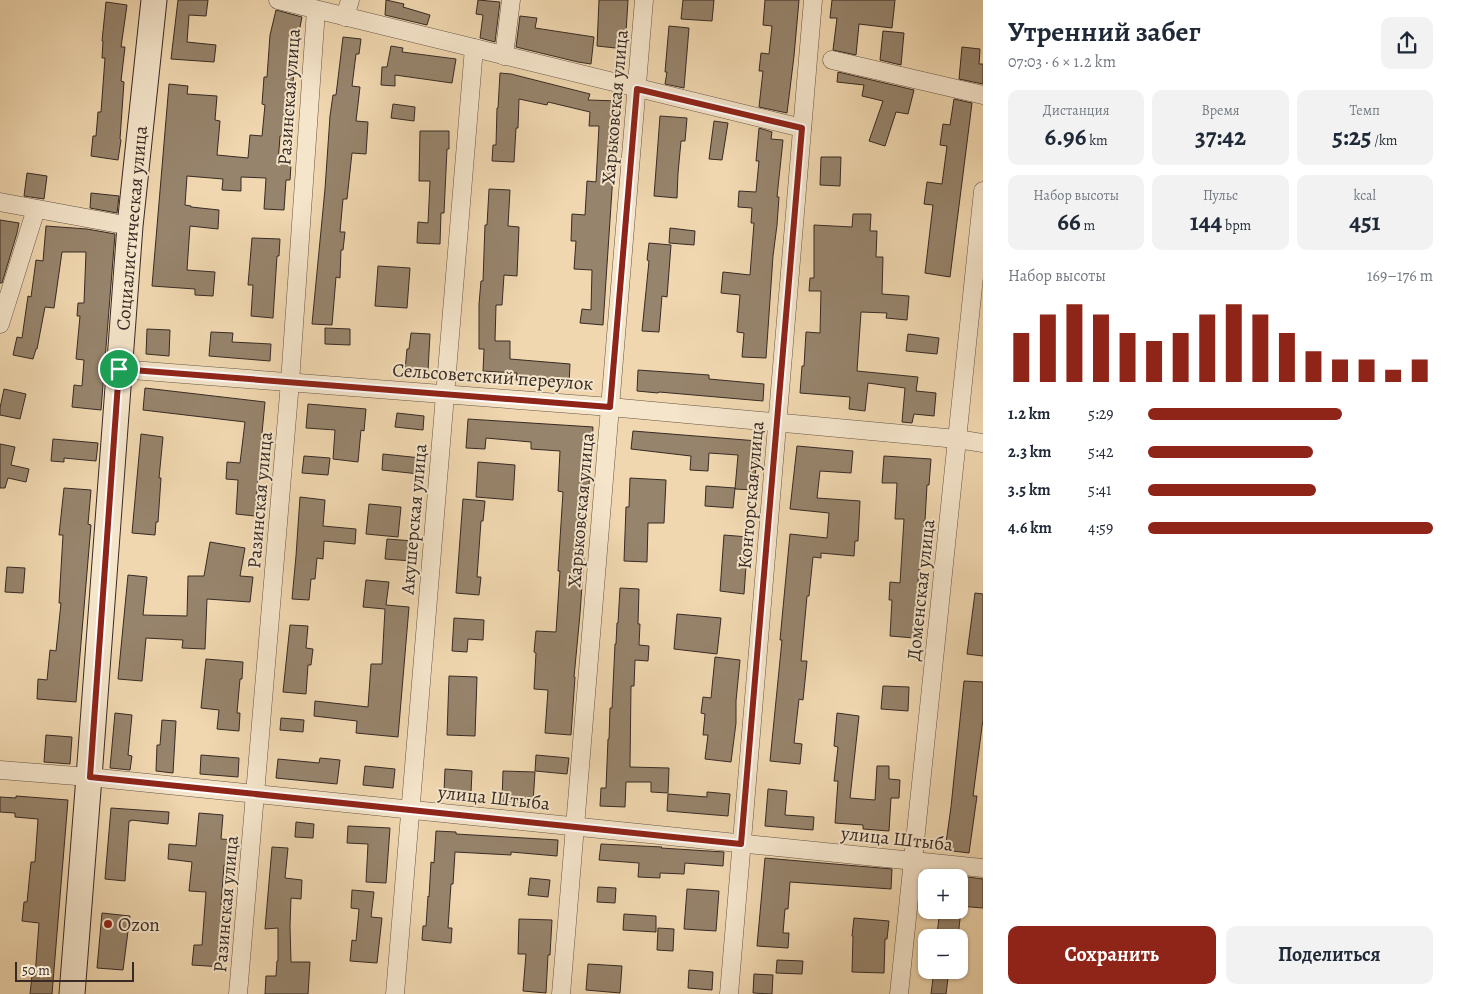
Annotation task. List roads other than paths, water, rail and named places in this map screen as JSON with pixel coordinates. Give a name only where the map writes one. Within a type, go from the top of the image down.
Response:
[{"type":"street","name":"Социалистическая улица","points":[[72,994],[90,777],[130,226],[154,0]]},
{"type":"street","points":[[278,0],[316,10],[347,8],[504,56],[802,128]]},
{"type":"street","points":[[504,56],[512,0]]},
{"type":"street","name":"Харьковская улица","points":[[561,994],[644,0]]},
{"type":"street","name":"Конторская улица","points":[[729,994],[813,0]]},
{"type":"street","name":"Разинская улица","points":[[238,994],[290,382],[316,10]]},
{"type":"street","name":"Акушерская улица","points":[[395,994],[474,48]]},
{"type":"street","points":[[832,60],[983,94]]},
{"type":"street","name":"Доменская улица","points":[[899,994],[982,201]]},
{"type":"street","points":[[0,202],[130,226]]},
{"type":"street","points":[[0,324],[36,209]]},
{"type":"street","name":"Сельсоветский переулок","points":[[119,369],[610,407],[983,443]]},
{"type":"street","name":"улица Штыба","points":[[0,770],[90,777],[983,868]]},
{"type":"place","name":"Ozon","points":[[108,924]]}]
